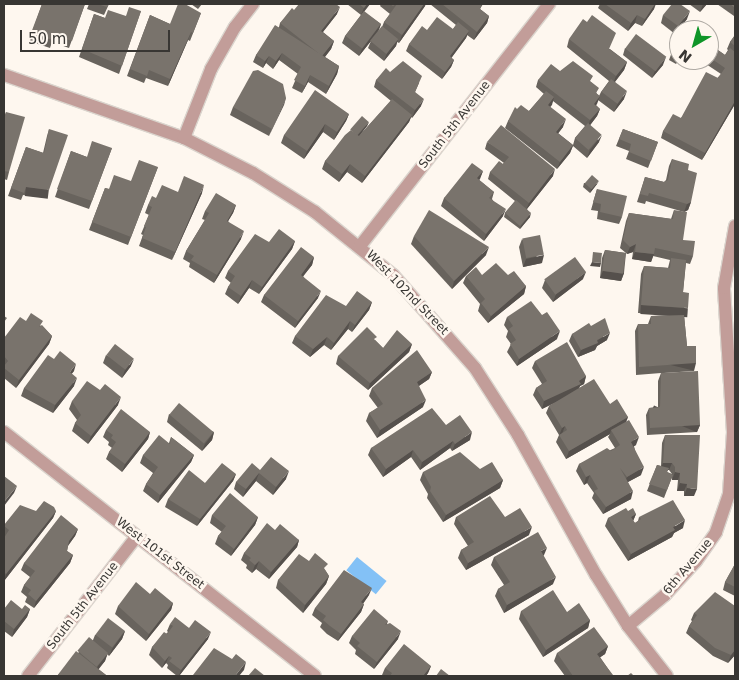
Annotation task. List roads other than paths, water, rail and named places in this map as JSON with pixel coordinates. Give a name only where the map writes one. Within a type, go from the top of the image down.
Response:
[{"type":"street","points":[[184,138],[211,69],[235,27],[253,4]]},
{"type":"street","name":"South 5th Avenue","points":[[360,246],[550,4]]},
{"type":"street","name":"West 102nd Street","points":[[4,75],[184,138],[253,173],[315,212],[360,246],[440,325],[475,368],[518,435],[628,626],[667,676]]},
{"type":"street","name":"6th Avenue","points":[[628,626],[665,595],[696,561],[716,532],[729,494],[733,432],[724,288],[735,226]]},
{"type":"street","name":"West 101st Street","points":[[4,432],[315,676]]},
{"type":"street","name":"South 5th Avenue","points":[[28,676],[137,536]]},
{"type":"water","points":[[357,557],[387,581],[376,594],[346,570]]}]
